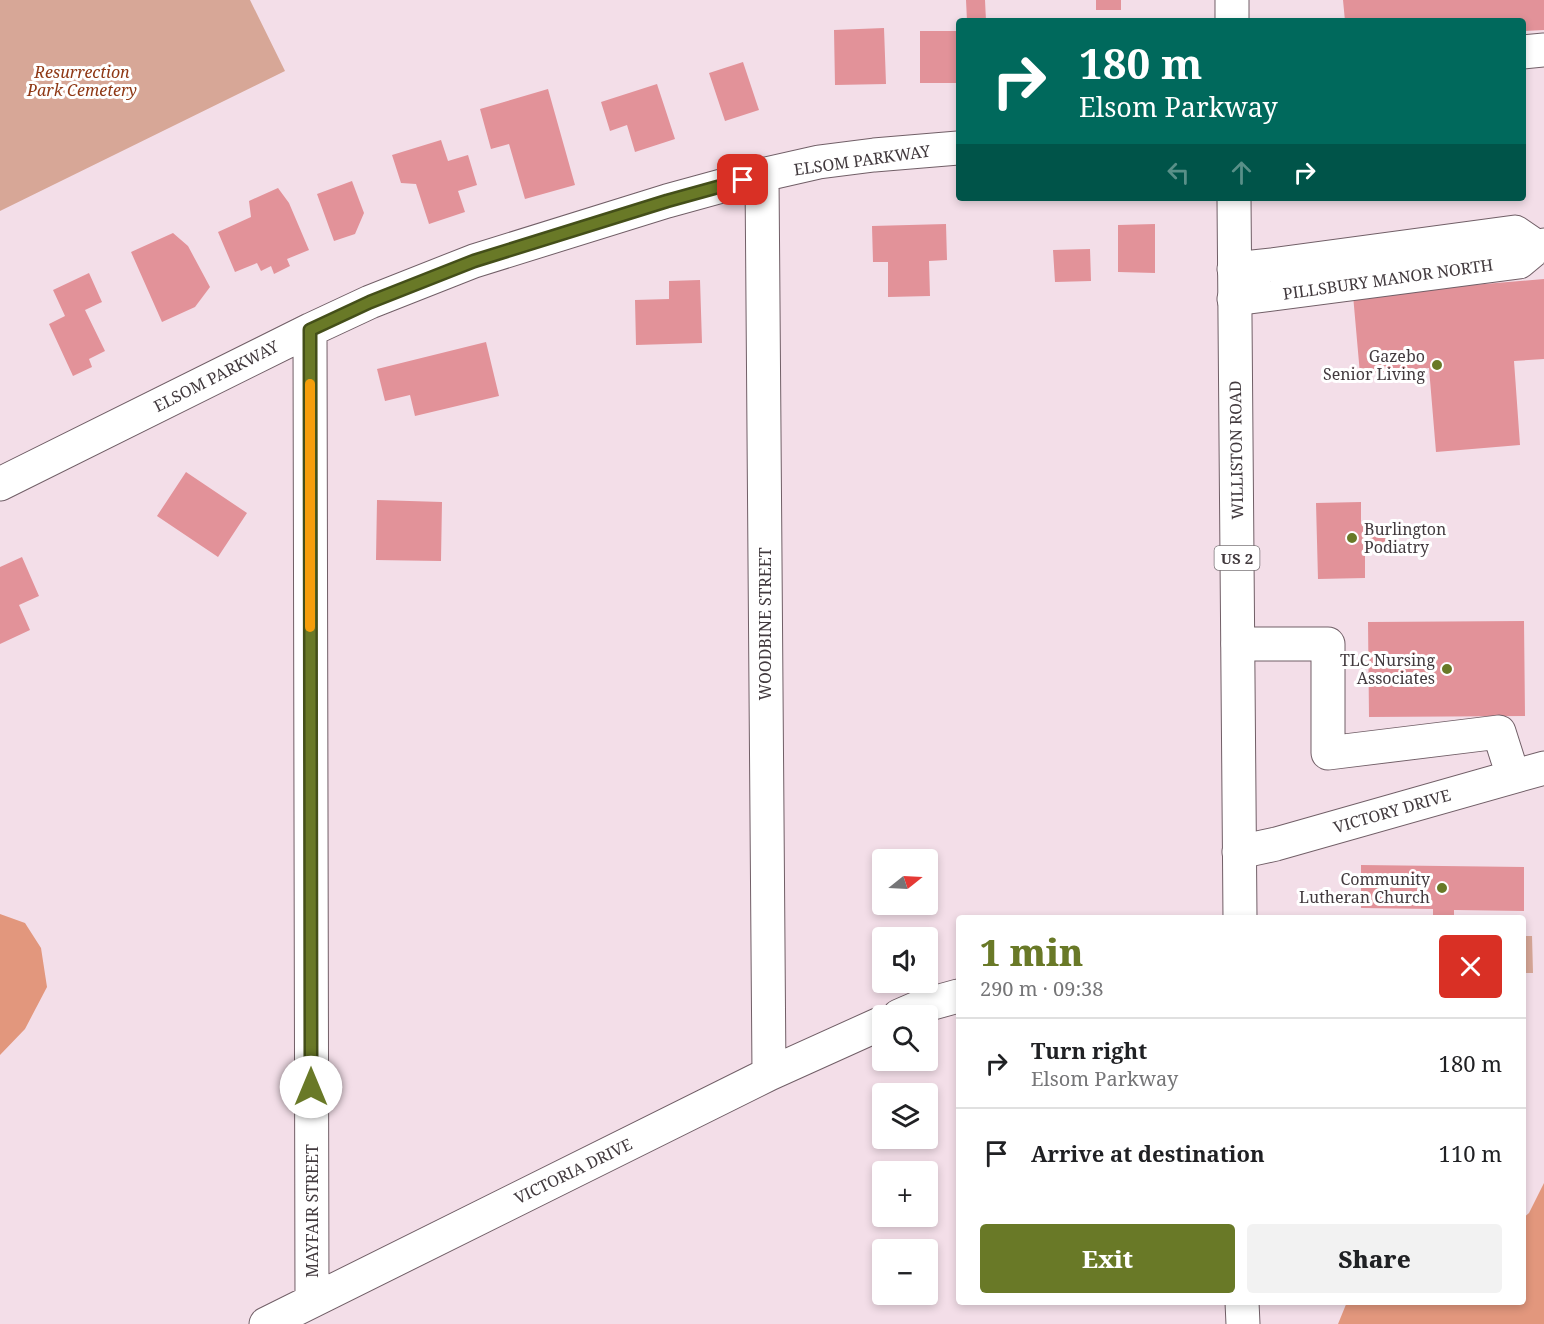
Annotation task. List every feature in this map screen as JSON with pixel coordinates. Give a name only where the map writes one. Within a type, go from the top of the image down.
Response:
[{"type":"street","points":[[1232,0],[1232,18]]},
{"type":"street","points":[[1526,52],[1544,50]]},
{"type":"street","name":"ELSOM PARKWAY","points":[[0,484],[310,330],[370,302],[474,261],[667,201],[762,175],[819,162],[956,148]]},
{"type":"street","name":"WOODBINE STREET","points":[[762,175],[769,1074]]},
{"type":"street","name":"WILLISTON ROAD","points":[[1234,201],[1240,915]]},
{"type":"street","name":"PILLSBURY MANOR NORTH","points":[[1234,284],[1519,262],[1540,246]]},
{"type":"street","name":"MAYFAIR STREET","points":[[310,330],[312,1300]]},
{"type":"street","points":[[1238,644],[1328,644],[1328,753],[1499,732],[1529,772]]},
{"type":"street","name":"VICTORY DRIVE","points":[[1239,852],[1276,844],[1529,772]]},
{"type":"street","points":[[926,1005],[956,997]]},
{"type":"street","name":"VICTORIA DRIVE","points":[[266,1324],[769,1074],[872,1028]]},
{"type":"street","points":[[1242,1305],[1243,1324]]},
{"type":"green space","name":"Resurrection Park Cemetery","points":[[0,0],[250,0],[285,71],[0,211]]},
{"type":"green space","points":[[1526,936],[1532,936],[1533,973],[1526,973]]},
{"type":"shaded area","points":[[0,914],[25,923],[41,948],[47,987],[25,1029],[0,1055]]},
{"type":"shaded area","points":[[1544,1183],[1544,1324],[1338,1324],[1346,1305],[1526,1305],[1526,1216]]},
{"type":"building","points":[[966,0],[985,0],[986,18],[967,18]]},
{"type":"building","points":[[1096,0],[1121,0],[1121,10],[1096,10]]},
{"type":"building","points":[[1343,0],[1544,0],[1544,30],[1526,31],[1526,18],[1345,18]]},
{"type":"building","points":[[884,28],[886,84],[835,85],[834,30]]},
{"type":"building","points":[[920,31],[956,31],[956,83],[920,83]]},
{"type":"building","points":[[743,62],[759,110],[725,121],[709,73]]},
{"type":"building","points":[[657,84],[675,139],[635,152],[627,125],[610,131],[601,102]]},
{"type":"building","points":[[548,89],[575,185],[525,199],[509,144],[491,149],[480,109]]},
{"type":"building","points":[[441,140],[448,161],[468,155],[477,185],[458,191],[465,212],[429,224],[416,184],[401,183],[392,155]]},
{"type":"building","points":[[352,181],[364,213],[355,234],[334,241],[317,194]]},
{"type":"building","points":[[278,188],[289,203],[309,250],[287,259],[290,266],[274,274],[271,266],[261,271],[257,263],[235,272],[218,232],[251,217],[249,201]]},
{"type":"building","points":[[946,224],[947,260],[929,261],[930,296],[888,297],[888,262],[873,262],[872,226]]},
{"type":"building","points":[[1155,224],[1155,273],[1118,272],[1118,225]]},
{"type":"building","points":[[173,233],[188,246],[210,287],[195,307],[162,322],[131,252]]},
{"type":"building","points":[[1090,249],[1091,281],[1055,282],[1053,250]]},
{"type":"building","points":[[89,273],[102,302],[85,310],[105,351],[89,359],[92,367],[73,376],[49,324],[65,316],[53,290]]},
{"type":"building","name":"Gazebo Senior Living","points":[[1544,279],[1544,359],[1514,361],[1520,445],[1436,452],[1429,368],[1360,374],[1353,295]]},
{"type":"building","points":[[700,280],[702,343],[636,345],[635,300],[669,299],[669,281]]},
{"type":"building","points":[[486,342],[499,396],[415,416],[410,395],[385,401],[377,369]]},
{"type":"building","points":[[186,472],[247,513],[218,557],[157,516]]},
{"type":"building","points":[[377,500],[442,502],[441,561],[376,560]]},
{"type":"building","name":"Burlington Podiatry","points":[[1361,502],[1361,524],[1387,523],[1387,552],[1365,553],[1365,578],[1318,579],[1316,503]]},
{"type":"building","points":[[22,557],[39,596],[19,605],[30,630],[0,644],[0,567]]},
{"type":"building","name":"TLC Nursing Associates","points":[[1524,621],[1525,716],[1369,717],[1368,622]]},
{"type":"building","name":"Community Lutheran Church","points":[[1361,865],[1524,867],[1524,911],[1454,910],[1454,915],[1433,915],[1433,909],[1361,908]]},
{"type":"slow traffic","points":[[310,384],[310,627]]},
{"type":"place","name":"Gazebo Senior Living","points":[[1437,365]]},
{"type":"place","name":"Burlington Podiatry","points":[[1352,538]]},
{"type":"place","name":"TLC Nursing Associates","points":[[1447,669]]},
{"type":"place","name":"Community Lutheran Church","points":[[1442,888]]},
{"type":"route","points":[[311,1087],[310,330],[370,302],[474,261],[667,201],[743,180]]}]
